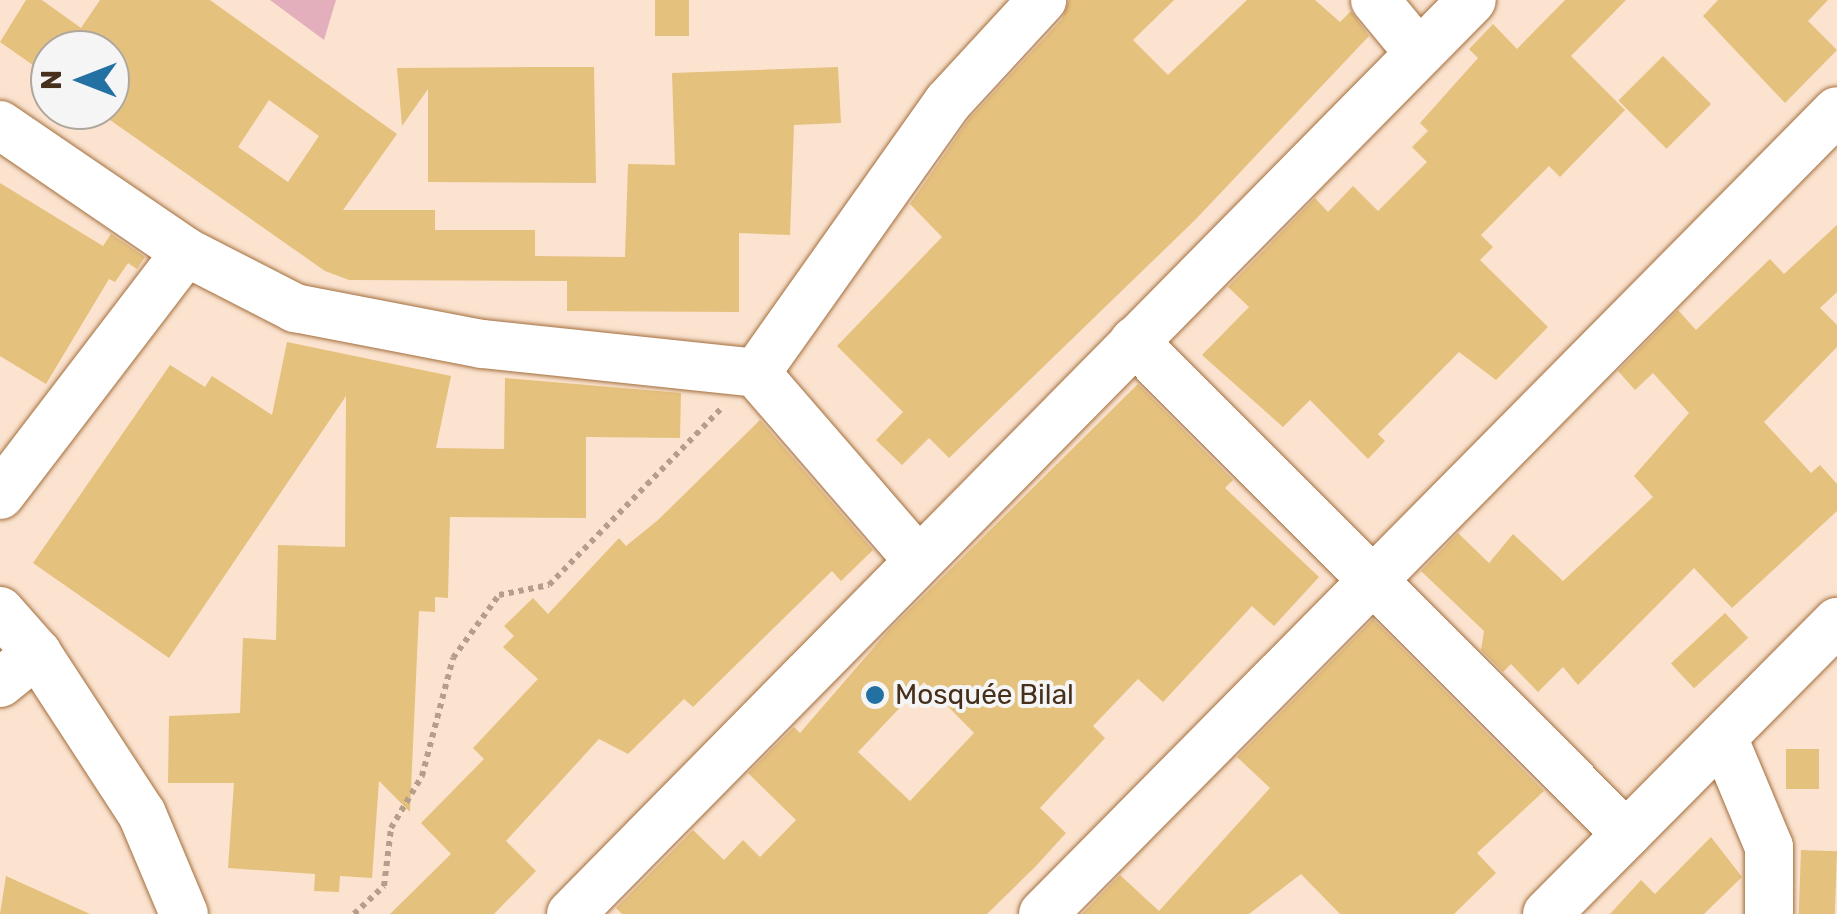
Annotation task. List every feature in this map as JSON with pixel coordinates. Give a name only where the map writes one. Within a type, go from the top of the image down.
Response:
[{"type":"street","points":[[756,373],[948,102],[1042,0]]},
{"type":"street","points":[[1375,0],[1419,53]]},
{"type":"street","points":[[571,914],[1472,0]]},
{"type":"street","points":[[1043,914],[1837,111]]},
{"type":"street","points":[[0,126],[186,252],[295,308],[482,344],[756,373],[918,560]]},
{"type":"street","points":[[0,495],[186,252]]},
{"type":"street","points":[[1134,341],[1626,834]]},
{"type":"street","points":[[0,611],[38,653],[142,814],[184,914]]},
{"type":"street","points":[[1547,914],[1837,622]]},
{"type":"street","points":[[0,683],[38,653]]},
{"type":"street","points":[[1723,737],[1769,847],[1769,914]]},
{"type":"path","points":[[354,914],[384,886],[391,828],[422,776],[453,658],[499,595],[549,585],[756,373]]},
{"type":"shaded area","points":[[270,0],[336,0],[324,40]]},
{"type":"building","points":[[26,0],[42,0],[81,28],[100,0],[210,0],[397,134],[343,210],[435,210],[435,230],[535,230],[535,256],[625,257],[628,164],[675,165],[672,73],[838,67],[841,123],[794,125],[790,235],[739,233],[739,312],[567,311],[567,281],[349,280],[325,271],[124,130],[130,130],[130,30],[30,30],[30,63],[0,42]],"holes":[[[269,100],[319,136],[288,182],[238,147]]]},
{"type":"building","points":[[655,0],[689,0],[689,36],[655,36]]},
{"type":"building","points":[[1069,0],[1174,0],[1133,40],[1168,75],[1247,0],[1315,0],[1340,22],[1351,11],[1369,36],[1196,219],[949,458],[929,438],[902,465],[876,440],[903,412],[837,346],[942,237],[910,204],[969,119],[1062,19]]},
{"type":"building","points":[[1565,0],[1626,0],[1571,56],[1625,110],[1560,177],[1549,166],[1481,235],[1493,247],[1480,260],[1548,327],[1496,380],[1459,352],[1378,434],[1385,441],[1368,459],[1310,400],[1283,427],[1202,355],[1249,307],[1228,287],[1315,198],[1328,212],[1353,186],[1378,211],[1427,162],[1412,147],[1428,131],[1420,123],[1478,58],[1469,49],[1493,24],[1517,49]]},
{"type":"building","points":[[1718,0],[1828,0],[1808,21],[1837,50],[1785,103],[1703,16]]},
{"type":"building","points":[[1663,56],[1711,104],[1667,149],[1618,101]]},
{"type":"building","points":[[594,67],[596,183],[428,182],[428,89],[402,126],[397,68]]},
{"type":"building","points":[[0,183],[103,246],[111,234],[145,257],[137,269],[128,263],[115,282],[109,279],[46,384],[0,356]]},
{"type":"building","points":[[1837,225],[1837,292],[1820,308],[1837,325],[1837,347],[1764,422],[1811,473],[1820,465],[1837,484],[1837,511],[1732,608],[1694,568],[1578,685],[1563,667],[1538,692],[1511,664],[1503,672],[1481,650],[1484,631],[1421,571],[1458,533],[1489,563],[1513,534],[1563,581],[1653,497],[1634,476],[1689,413],[1653,373],[1635,390],[1618,371],[1678,310],[1696,330],[1770,259],[1784,274]]},
{"type":"building","points":[[287,342],[451,376],[436,448],[504,449],[505,378],[681,393],[680,438],[586,437],[586,518],[450,517],[448,598],[435,597],[435,612],[419,611],[410,812],[379,781],[372,878],[340,876],[339,892],[314,891],[315,874],[228,868],[234,783],[168,783],[169,716],[240,713],[243,638],[276,640],[278,545],[345,547],[346,396],[169,658],[33,563],[170,365],[205,387],[212,376],[272,415]]},
{"type":"building","points":[[1138,384],[1233,480],[1225,488],[1319,577],[1274,626],[1252,606],[1163,702],[1138,679],[1093,726],[1105,738],[1040,808],[1066,833],[987,914],[622,914],[616,908],[693,830],[724,860],[743,840],[760,857],[796,820],[748,773],[794,727],[800,733],[888,631]],"holes":[[[924,682],[974,733],[910,801],[858,752]]]},
{"type":"building","points":[[760,420],[873,550],[841,581],[832,571],[693,707],[684,699],[628,754],[599,739],[506,841],[536,871],[494,914],[390,914],[451,854],[421,823],[484,759],[473,748],[538,679],[503,647],[514,636],[504,626],[533,598],[548,614],[619,538],[626,546],[658,520]]},
{"type":"building","points":[[1725,613],[1748,638],[1694,688],[1671,663]]},
{"type":"building","points":[[1373,619],[1544,791],[1477,853],[1496,873],[1454,914],[1340,914],[1301,874],[1249,914],[1082,914],[1120,875],[1159,911],[1270,788],[1237,757]]},
{"type":"building","points":[[1786,749],[1819,749],[1819,789],[1786,789]]},
{"type":"building","points":[[1711,837],[1742,877],[1704,914],[1610,914],[1641,880],[1655,894]]},
{"type":"building","points":[[1801,850],[1837,851],[1835,914],[1799,914]]},
{"type":"building","points":[[6,876],[90,914],[0,914]]},
{"type":"place","name":"Mosquée Bilal","points":[[875,695]]}]
